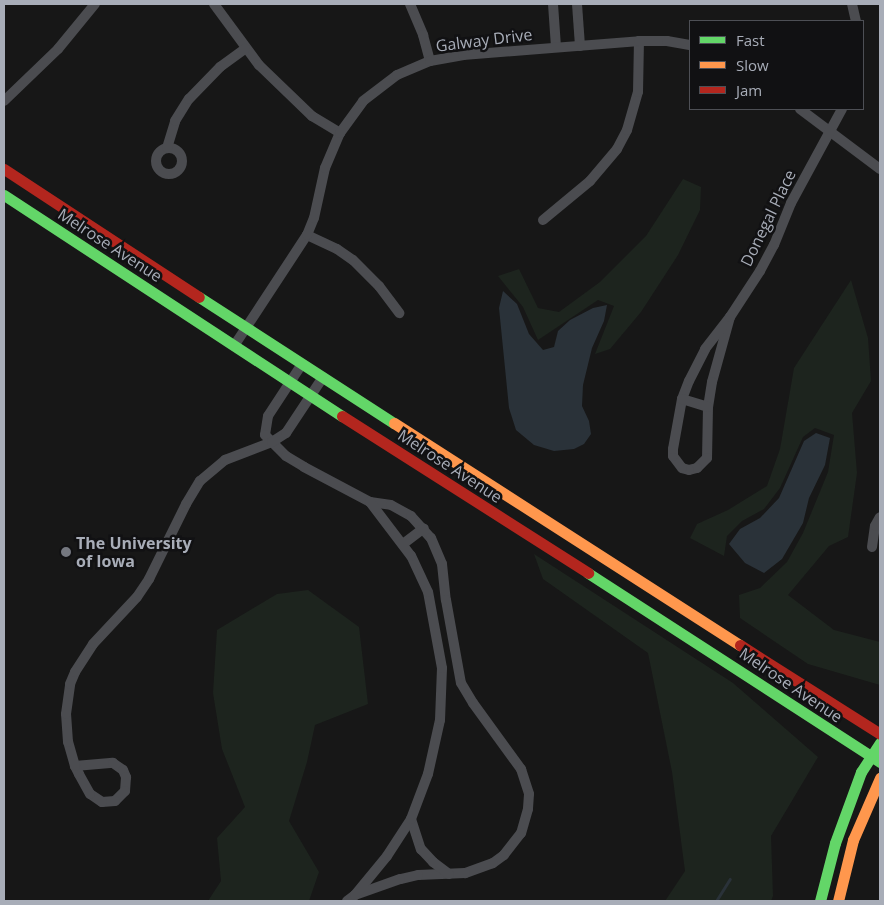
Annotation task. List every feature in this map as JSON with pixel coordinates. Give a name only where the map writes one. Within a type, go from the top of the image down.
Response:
[{"type":"main road","name":"Melrose Avenue","points":[[4,169],[323,378],[880,734]]},
{"type":"main road","name":"Melrose Avenue","points":[[4,195],[310,396],[739,670],[792,707],[876,759]]},
{"type":"main road","points":[[820,901],[835,843],[861,772],[876,759],[880,742]]},
{"type":"main road","points":[[838,901],[854,840],[880,778]]},
{"type":"street","points":[[4,101],[58,49],[95,4]]},
{"type":"street","points":[[214,4],[245,49],[259,65],[312,116],[340,133]]},
{"type":"street","points":[[410,4],[423,35],[430,61]]},
{"type":"street","points":[[553,4],[556,47]]},
{"type":"street","points":[[577,4],[580,46]]},
{"type":"street","points":[[852,4],[856,20]]},
{"type":"street","points":[[543,220],[590,182],[617,149],[627,130],[638,92],[639,41]]},
{"type":"street","name":"Galway Drive","points":[[234,346],[307,235],[314,218],[325,168],[340,133],[363,100],[397,75],[430,61],[463,55],[639,41],[667,41],[689,45]]},
{"type":"street","points":[[167,148],[175,121],[189,99],[220,67],[245,49]]},
{"type":"street","points":[[801,110],[880,169]]},
{"type":"street","name":"Donegal Place","points":[[730,317],[718,355],[708,407],[707,458],[704,464],[689,470],[676,463],[673,456],[675,431],[682,399],[705,348],[730,317],[760,271],[774,245],[792,202],[841,110]]},
{"type":"street","points":[[307,235],[337,249],[353,260],[379,286],[399,313]]},
{"type":"street","points":[[302,364],[268,416],[265,425],[265,435],[286,456],[370,502],[391,505],[411,516],[424,528],[438,549],[442,564],[455,658],[461,683],[473,703],[521,769],[529,794],[528,809],[521,834],[504,855],[480,869],[449,874],[418,875],[400,879],[351,898]]},
{"type":"street","points":[[76,766],[113,763],[123,770],[126,777],[125,791],[116,800],[108,802],[95,799],[84,786],[76,766],[68,742],[66,714],[70,684],[83,658],[150,579],[186,504],[200,481],[225,460],[272,442],[286,433],[323,378]]},
{"type":"street","points":[[682,399],[708,407]]},
{"type":"street","points":[[351,898],[387,856],[411,819],[428,774],[439,733],[442,692],[441,662],[428,592],[415,563],[403,544],[370,502]]},
{"type":"street","points":[[872,547],[875,526],[880,517]]},
{"type":"street","points":[[403,544],[424,528]]},
{"type":"street","points":[[441,662],[455,658]]},
{"type":"street","points":[[411,819],[422,849],[433,862],[449,874]]},
{"type":"shaded area","points":[[683,179],[701,187],[700,210],[678,255],[641,312],[610,349],[595,354],[614,306],[598,300],[538,340],[523,307],[498,276],[519,269],[538,308],[559,312],[600,282],[646,236]]},
{"type":"shaded area","points":[[851,280],[868,338],[871,381],[852,413],[857,473],[848,537],[829,546],[788,595],[834,630],[880,642],[880,685],[808,664],[740,618],[739,595],[760,588],[787,562],[803,533],[828,472],[834,435],[815,428],[803,437],[780,488],[764,509],[742,521],[727,536],[724,556],[690,538],[697,524],[728,510],[767,486],[780,449],[794,368]]},
{"type":"shaded area","points":[[503,291],[517,304],[529,334],[543,350],[554,347],[558,331],[570,320],[593,308],[607,305],[604,321],[592,348],[583,385],[582,406],[589,421],[591,434],[584,444],[574,449],[554,451],[534,445],[516,430],[509,408],[499,308]]},
{"type":"shaded area","points":[[816,433],[830,438],[825,465],[809,498],[803,523],[782,559],[764,573],[745,563],[729,544],[740,529],[760,518],[779,498],[804,441]]},
{"type":"shaded area","points":[[534,554],[733,683],[818,757],[771,836],[773,896],[771,901],[665,901],[685,871],[672,772],[648,653],[543,579]]},
{"type":"shaded area","points":[[308,590],[359,627],[368,704],[315,725],[307,762],[289,821],[319,872],[309,901],[208,901],[221,881],[217,838],[245,807],[222,749],[213,693],[217,630],[277,594]]},
{"type":"waterway","points":[[716,901],[730,879]]},
{"type":"traffic: fast","points":[[4,195],[342,416]]},
{"type":"traffic: fast","points":[[199,297],[394,423]]},
{"type":"traffic: fast","points":[[588,573],[880,762]]},
{"type":"traffic: fast","points":[[820,901],[835,843],[861,772],[880,743]]},
{"type":"traffic: slow","points":[[394,423],[740,645]]},
{"type":"traffic: slow","points":[[838,901],[853,840],[880,778]]},
{"type":"traffic: jam","points":[[4,169],[199,297]]},
{"type":"traffic: jam","points":[[342,416],[588,573]]},
{"type":"traffic: jam","points":[[740,645],[880,734]]},
{"type":"place","name":"The University of Iowa","points":[[66,552]]}]
